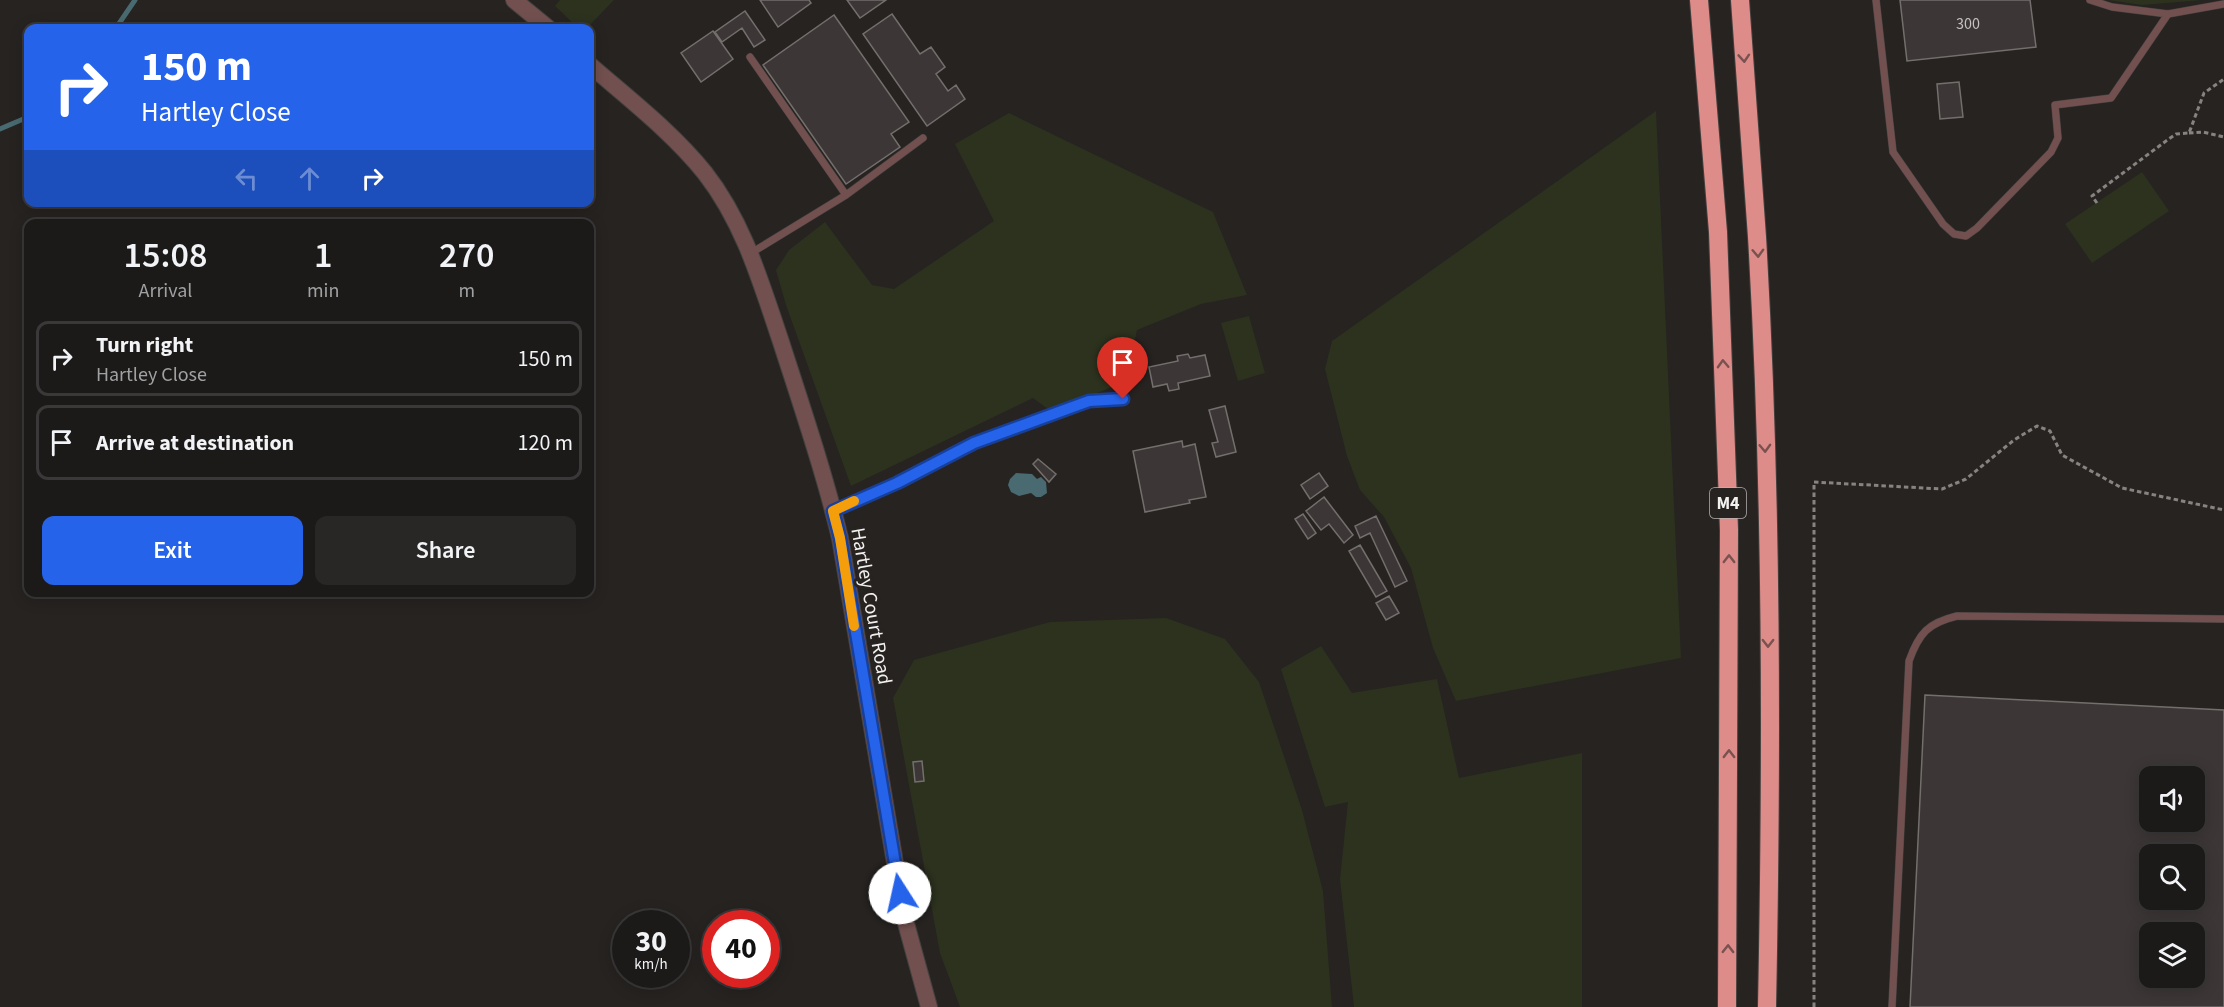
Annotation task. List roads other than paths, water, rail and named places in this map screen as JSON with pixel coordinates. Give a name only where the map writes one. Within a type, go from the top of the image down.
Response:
[{"type":"highway","name":"M4","points":[[1699,0],[1718,232],[1729,530],[1727,1007]]},
{"type":"highway","name":"M4","points":[[1740,0],[1757,238],[1768,528],[1767,1007]]},
{"type":"street","points":[[514,0],[543,24]]},
{"type":"street","name":"Hartley Court Road","points":[[594,69],[680,144],[706,174],[723,199],[751,253],[795,383],[833,511],[904,916],[929,1007]]},
{"type":"lane","points":[[1876,0],[1893,152],[1943,224],[1954,234],[1966,236],[1977,228],[2051,152],[2058,138],[2055,105],[2111,98],[2168,14]]},
{"type":"lane","points":[[2090,0],[2112,7],[2168,14],[2224,4]]},
{"type":"lane","points":[[750,57],[846,195]]},
{"type":"lane","points":[[751,253],[846,195],[923,138]]},
{"type":"lane","points":[[833,511],[897,483],[974,443],[1089,401],[1123,399]]},
{"type":"lane","points":[[1892,1007],[1909,661],[1916,641],[1940,620],[1957,616],[2224,619]]},
{"type":"water","points":[[1016,473],[1032,474],[1037,479],[1041,477],[1046,482],[1047,493],[1036,497],[1031,493],[1019,496],[1011,492],[1008,485]]},
{"type":"waterway","points":[[119,24],[135,0]]},
{"type":"waterway","points":[[0,129],[24,119]]}]
